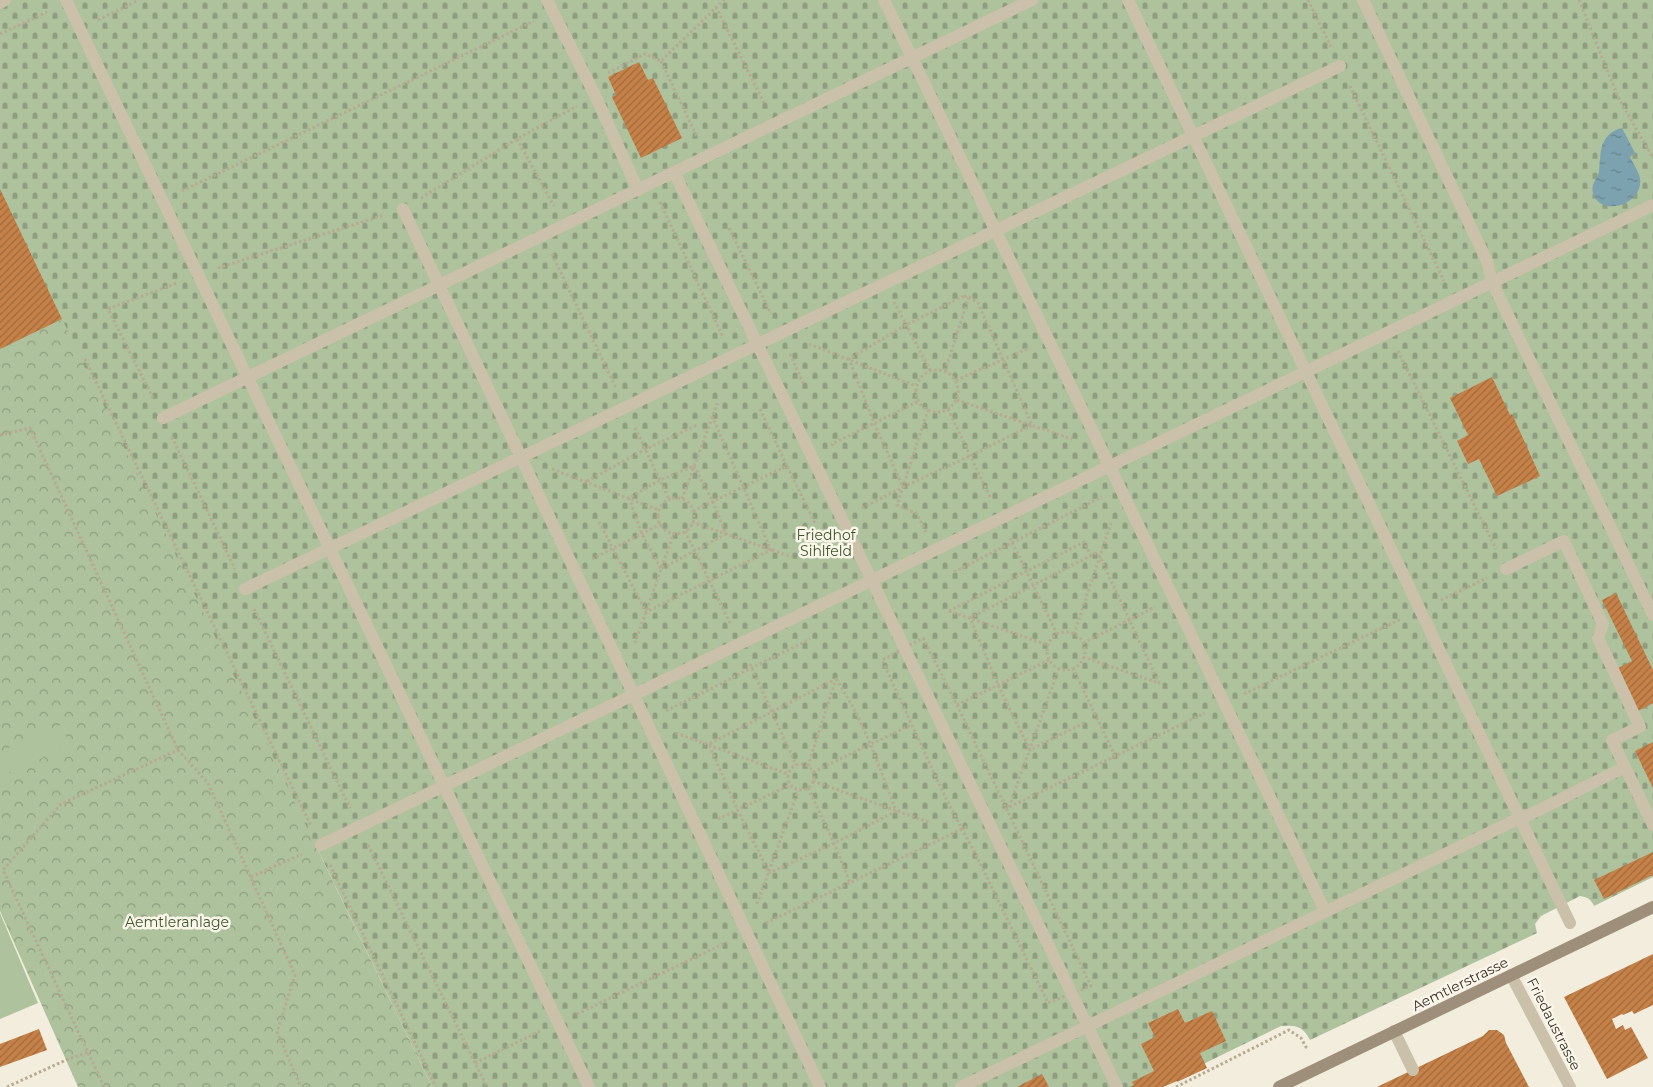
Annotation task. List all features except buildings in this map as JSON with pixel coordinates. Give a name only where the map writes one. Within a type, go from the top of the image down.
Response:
[{"type":"street","points":[[0,3],[5,0]]},
{"type":"street","points":[[547,0],[595,95],[638,190]]},
{"type":"street","points":[[884,0],[1325,911]]},
{"type":"street","points":[[163,418],[1032,0]]},
{"type":"street","points":[[1128,0],[1570,923]]},
{"type":"street","points":[[1363,0],[1487,261],[1492,282],[1653,615]]},
{"type":"street","points":[[66,1],[588,1087]]},
{"type":"street","points":[[245,589],[1340,66]]},
{"type":"street","points":[[674,172],[1117,1087]]},
{"type":"street","points":[[321,846],[1653,205]]},
{"type":"street","points":[[403,209],[820,1087]]},
{"type":"street","points":[[1506,569],[1564,541],[1603,624],[1598,638],[1640,726],[1612,740],[1653,825]]},
{"type":"street","points":[[961,1087],[1325,911],[1529,815],[1625,767]]},
{"type":"street","name":"Aemtlerstrasse","points":[[1279,1087],[1653,907]]},
{"type":"street","name":"Friedaustrasse","points":[[1511,975],[1570,1087]]},
{"type":"street","points":[[1394,1032],[1413,1070]]},
{"type":"path","points":[[80,29],[139,0]]},
{"type":"path","points":[[661,61],[724,0]]},
{"type":"path","points":[[1308,0],[1454,302]]},
{"type":"path","points":[[1579,0],[1618,97],[1653,158]]},
{"type":"path","points":[[0,34],[66,1]]},
{"type":"path","points":[[716,7],[774,124]]},
{"type":"path","points":[[162,201],[553,12]]},
{"type":"path","points":[[487,1087],[163,418],[108,309],[198,275],[403,209],[517,139],[595,95],[600,78],[645,54],[661,61],[706,157]]},
{"type":"path","points":[[517,139],[564,225]]},
{"type":"path","points":[[651,184],[732,356]]},
{"type":"path","points":[[726,222],[780,333],[916,386]]},
{"type":"path","points":[[543,236],[669,499]]},
{"type":"path","points":[[884,284],[930,370]]},
{"type":"path","points":[[849,359],[906,325],[964,296],[969,297],[978,303],[1032,425]]},
{"type":"path","points":[[945,371],[969,297]]},
{"type":"path","points":[[1389,333],[1506,569]]},
{"type":"path","points":[[956,380],[1049,340]]},
{"type":"path","points":[[85,358],[436,1087]]},
{"type":"path","points":[[849,359],[874,424],[903,486]]},
{"type":"path","points":[[938,369],[945,371],[956,380],[957,400],[942,412],[928,410],[919,401],[916,386],[924,374],[930,370],[938,369]]},
{"type":"path","points":[[957,400],[1101,449]]},
{"type":"path","points":[[836,452],[832,444],[919,401]]},
{"type":"path","points":[[682,499],[718,402]]},
{"type":"path","points":[[760,409],[816,526]]},
{"type":"path","points":[[928,410],[897,505],[917,514],[936,550]]},
{"type":"path","points":[[712,416],[771,550]]},
{"type":"path","points":[[586,482],[697,425]]},
{"type":"path","points":[[841,517],[1032,425]]},
{"type":"path","points":[[0,436],[30,428],[178,750],[208,783],[295,974],[277,1032],[301,1087]]},
{"type":"path","points":[[520,457],[659,510]]},
{"type":"path","points":[[629,498],[660,480],[694,466]]},
{"type":"path","points":[[694,466],[713,502],[726,534]]},
{"type":"path","points":[[693,512],[787,466]]},
{"type":"path","points":[[1074,634],[1121,490]]},
{"type":"path","points":[[954,572],[1121,490]]},
{"type":"path","points":[[629,498],[642,534],[661,569]]},
{"type":"path","points":[[669,499],[682,499],[691,506],[693,512],[692,522],[685,531],[674,533],[664,529],[658,519],[659,510],[664,502],[669,499]]},
{"type":"path","points":[[858,500],[862,508]]},
{"type":"path","points":[[599,522],[646,612]]},
{"type":"path","points":[[692,522],[792,557]]},
{"type":"path","points":[[574,568],[660,524]]},
{"type":"path","points":[[624,674],[674,533]]},
{"type":"path","points":[[661,569],[726,534]]},
{"type":"path","points":[[1048,645],[949,611],[1084,542],[1091,556]]},
{"type":"path","points":[[646,612],[771,550]]},
{"type":"path","points":[[970,618],[1096,553],[1100,557],[1160,683],[1083,658]]},
{"type":"path","points":[[1083,643],[1173,598]]},
{"type":"path","points":[[970,618],[998,685],[1030,750]]},
{"type":"path","points":[[1060,633],[1074,634],[1083,643],[1083,658],[1073,668],[1063,670],[1049,660],[1048,645],[1053,637],[1060,633]]},
{"type":"path","points":[[647,723],[674,706],[810,639]]},
{"type":"path","points":[[905,648],[882,660],[947,801],[975,853],[1048,1003],[1072,995]]},
{"type":"path","points":[[957,705],[1049,660]]},
{"type":"path","points":[[1009,807],[1059,668]]},
{"type":"path","points":[[1073,668],[1115,756]]},
{"type":"path","points":[[709,744],[836,680]]},
{"type":"path","points":[[836,680],[844,691],[870,745],[896,811]]},
{"type":"path","points":[[808,766],[836,680]]},
{"type":"path","points":[[647,723],[788,774]]},
{"type":"path","points":[[1030,750],[1084,723]]},
{"type":"path","points":[[814,772],[911,725]]},
{"type":"path","points":[[709,744],[737,809],[769,873]]},
{"type":"path","points":[[104,1087],[28,920],[3,870],[61,804],[178,750]]},
{"type":"path","points":[[800,764],[808,766],[814,772],[814,781],[808,788],[798,791],[790,785],[788,774],[790,770],[800,764]]},
{"type":"path","points":[[814,781],[931,823]]},
{"type":"path","points":[[697,829],[790,785]]},
{"type":"path","points":[[808,788],[834,843],[850,883]]},
{"type":"path","points":[[746,933],[798,791]]},
{"type":"path","points":[[769,873],[834,843],[896,811]]},
{"type":"path","points":[[251,877],[321,846]]},
{"type":"path","points":[[1176,1087],[1282,1032],[1289,1030],[1296,1033],[1306,1046],[1312,1048]]},
{"type":"path","points":[[8,1087],[88,1052]]},
{"type":"green space","name":"Friedhof Sihlfeld","points":[[0,0],[1653,0],[1653,877],[1594,906],[1588,899],[1580,896],[1541,916],[1535,924],[1537,933],[1310,1040],[1305,1032],[1298,1027],[1281,1026],[1156,1087],[432,1087],[317,848],[0,349]]},
{"type":"green space","name":"Aemtleranlage","points":[[62,319],[432,1087],[78,1087],[0,911],[0,349]]},
{"type":"green space","points":[[61,725],[70,746],[0,776],[0,752]]},
{"type":"green space","points":[[0,913],[38,1003],[0,1019]]},
{"type":"water","points":[[1622,128],[1635,153],[1630,157],[1640,178],[1639,187],[1629,201],[1621,205],[1604,205],[1597,201],[1593,193],[1594,184],[1599,173],[1603,143],[1608,135]]}]
